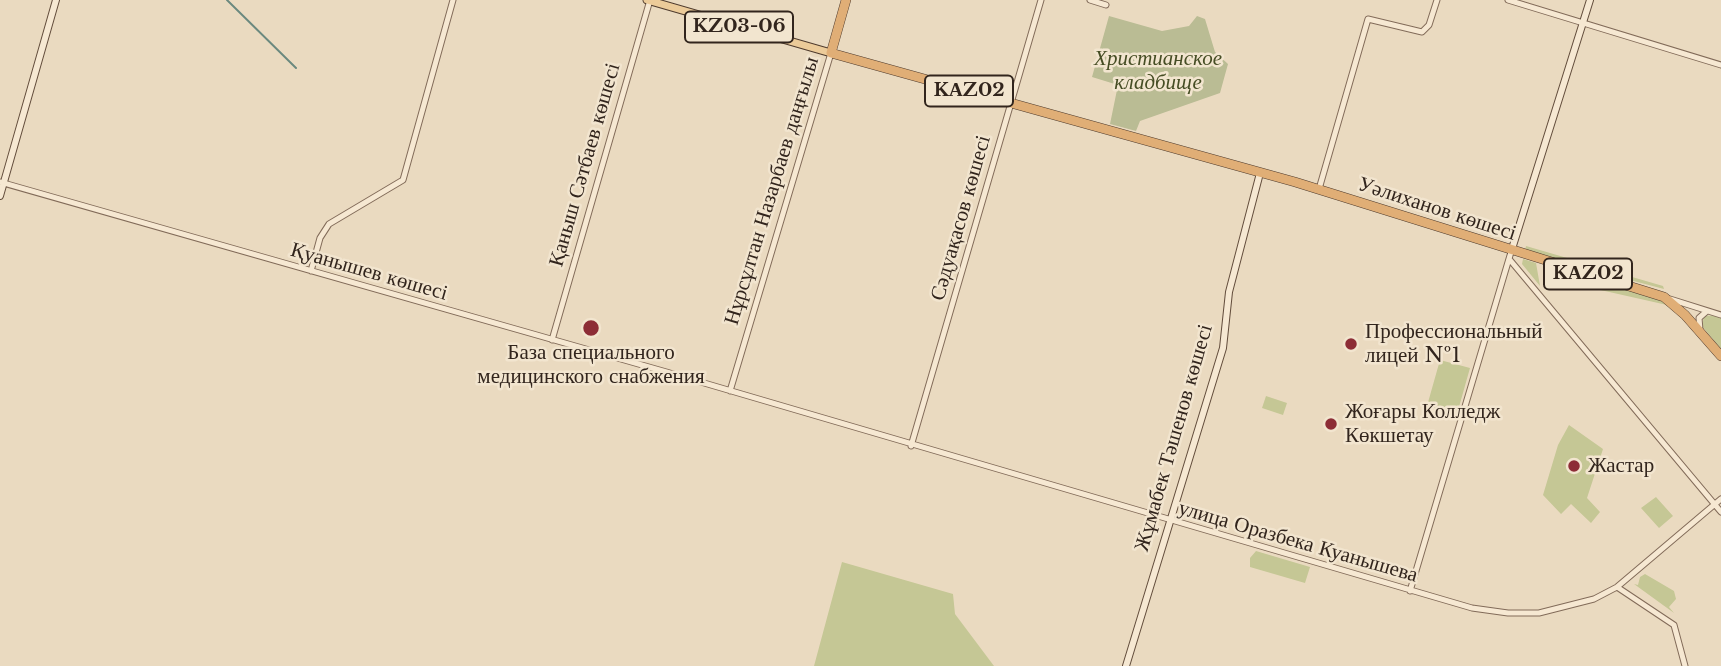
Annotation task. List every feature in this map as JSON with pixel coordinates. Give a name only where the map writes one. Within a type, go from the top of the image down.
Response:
[{"type":"highway","name":"Нұрсұлтан Назарбаев даңғылы","points":[[831,53],[846,0]]},
{"type":"highway","name":"KАZ02","points":[[831,53],[1107,130],[1259,176]]},
{"type":"highway","name":"Уәлиханов көшесі","points":[[1107,130],[1259,176],[1319,189],[1511,256],[1664,297],[1721,356]]},
{"type":"main road","points":[[0,196],[56,0]]},
{"type":"main road","name":"KZ03-06","points":[[649,0],[831,53]]},
{"type":"main road","points":[[1511,256],[1590,0]]},
{"type":"main road","name":"Жұмабек Тәшенов көшесі","points":[[1126,666],[1223,348],[1229,292],[1259,176]]},
{"type":"street","points":[[311,271],[322,233],[335,219],[403,180],[453,0]]},
{"type":"street","name":"Қаныш Сәтбаев көшесі","points":[[552,340],[649,0]]},
{"type":"street","name":"Сәдуақасов көшесі","points":[[911,446],[1041,0]]},
{"type":"street","points":[[1090,0],[1106,5]]},
{"type":"street","points":[[1319,189],[1368,19],[1417,33],[1424,32],[1437,0]]},
{"type":"street","points":[[1508,0],[1721,65]]},
{"type":"street","name":"Нұрсұлтан Назарбаев даңғылы","points":[[730,391],[831,53]]},
{"type":"street","name":"Қуанышев көшесі","points":[[2,182],[730,391]]},
{"type":"street","points":[[1511,256],[1721,512]]},
{"type":"street","points":[[1410,591],[1511,256]]},
{"type":"street","name":"Уәлиханов көшесі","points":[[1664,297],[1721,315]]},
{"type":"street","points":[[1701,333],[1699,318],[1707,311]]},
{"type":"street","name":"улица Оразбека Куанышева","points":[[730,391],[1410,591],[1472,608],[1519,614],[1558,610],[1594,599],[1617,587],[1721,499]]},
{"type":"street","points":[[1617,587],[1674,625],[1685,666]]},
{"type":"green space","name":"Христианское кладбище","points":[[1109,16],[1162,31],[1189,26],[1197,16],[1205,19],[1215,52],[1228,64],[1220,93],[1140,121],[1136,131],[1110,124],[1118,85],[1092,77]]},
{"type":"green space","points":[[1526,246],[1663,286],[1664,289],[1550,259],[1525,251]]},
{"type":"green space","points":[[1523,259],[1536,263],[1540,286],[1522,264]]},
{"type":"green space","points":[[1595,280],[1659,299],[1667,305],[1596,289],[1590,285]]},
{"type":"green space","points":[[1704,316],[1721,317],[1721,349],[1702,326]]},
{"type":"green space","points":[[1440,360],[1470,368],[1457,414],[1427,406]]},
{"type":"green space","points":[[1266,396],[1287,403],[1283,415],[1262,408]]},
{"type":"green space","name":"Жастар","points":[[1569,425],[1603,449],[1587,498],[1600,512],[1591,523],[1571,504],[1561,514],[1543,495],[1558,445]]},
{"type":"green space","points":[[1656,497],[1673,516],[1659,528],[1641,508]]},
{"type":"green space","points":[[1256,551],[1310,567],[1305,583],[1250,567],[1250,558]]},
{"type":"green space","points":[[842,562],[953,594],[955,614],[994,666],[814,666]]},
{"type":"green space","points":[[1645,574],[1674,591],[1676,599],[1669,607],[1674,613],[1634,584],[1638,585],[1640,577]]},
{"type":"waterway","points":[[227,0],[296,68]]},
{"type":"place","name":"База специального медицинского снабжения","points":[[591,328]]},
{"type":"place","name":"Профессиональный лицей №1","points":[[1351,344]]},
{"type":"place","name":"Жоғары Колледж Көкшетау","points":[[1331,424]]},
{"type":"place","name":"Жастар","points":[[1574,466]]}]
